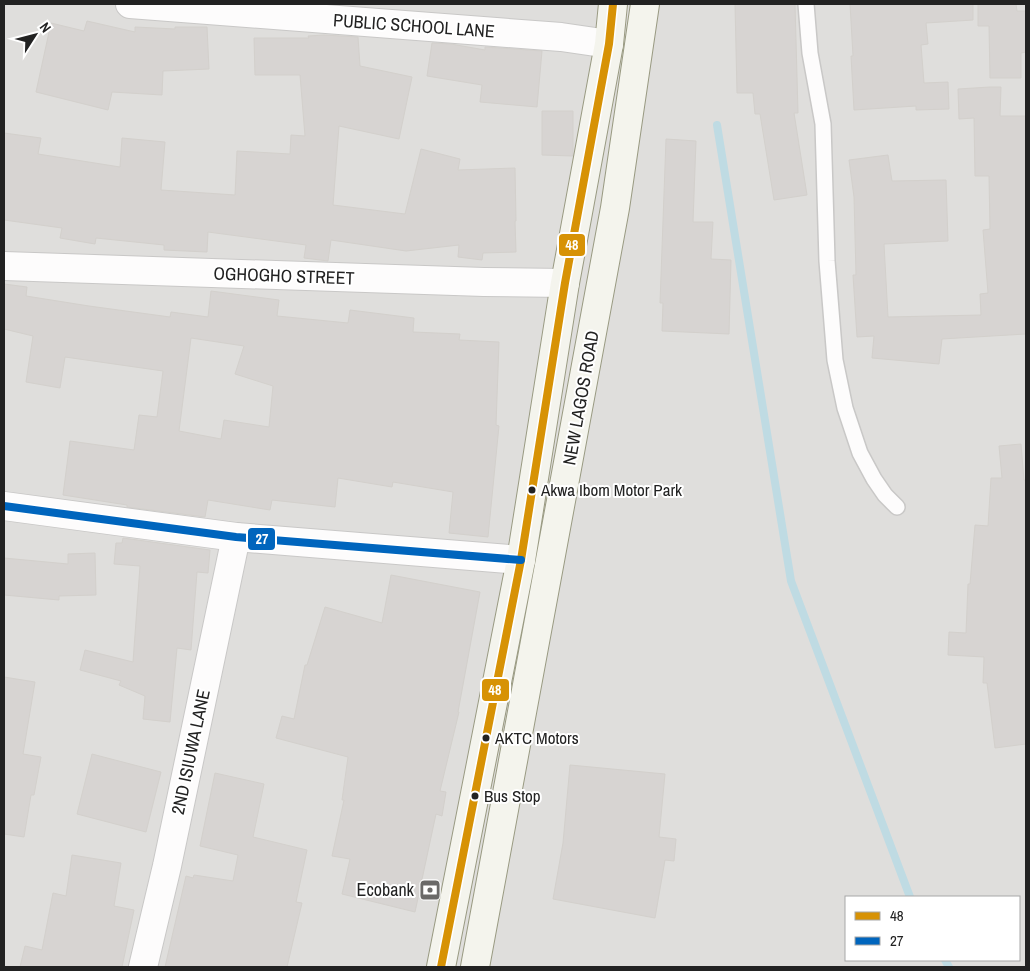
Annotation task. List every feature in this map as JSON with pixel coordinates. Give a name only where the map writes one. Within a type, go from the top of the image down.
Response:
[{"type":"main road","name":"NEW LAGOS ROAD","points":[[441,967],[521,560],[565,283],[609,44],[613,4]]},
{"type":"main road","name":"NEW LAGOS ROAD","points":[[475,967],[615,208],[646,4]]},
{"type":"street","name":"PUBLIC SCHOOL LANE","points":[[130,4],[561,37],[609,44]]},
{"type":"street","name":"OGHOGHO STREET","points":[[4,266],[565,283]]},
{"type":"street","points":[[4,506],[236,536],[521,560]]},
{"type":"street","name":"2ND ISIUWA LANE","points":[[143,967],[167,866],[236,536]]},
{"type":"lane","points":[[806,4],[810,53],[823,124],[827,261],[835,360],[845,408],[860,453],[874,479],[885,495],[897,507]]},
{"type":"shaded area","points":[[4,4],[1026,4],[1026,967],[4,967]]},
{"type":"building","points":[[735,4],[795,4],[798,113],[794,113],[807,195],[774,200],[760,114],[755,114],[753,93],[737,93]]},
{"type":"building","points":[[850,4],[973,4],[973,20],[926,23],[928,44],[921,45],[924,83],[948,82],[949,109],[916,110],[916,106],[854,110]]},
{"type":"building","points":[[978,4],[1016,4],[1017,11],[1026,11],[1026,52],[1021,53],[1021,78],[990,78],[989,26],[978,26]]},
{"type":"building","points":[[87,21],[135,32],[135,27],[175,29],[175,27],[207,27],[209,69],[163,71],[162,95],[112,92],[108,110],[36,92],[51,23],[84,31]]},
{"type":"building","points":[[308,36],[358,37],[360,66],[412,77],[399,139],[339,126],[333,205],[405,214],[421,149],[460,159],[458,170],[515,168],[516,252],[483,253],[482,260],[458,257],[459,245],[406,251],[331,240],[328,261],[304,258],[306,245],[208,232],[207,252],[164,250],[164,245],[96,238],[95,244],[60,238],[62,228],[4,220],[4,133],[41,138],[38,154],[120,167],[122,138],[165,142],[161,190],[235,195],[237,151],[290,154],[291,135],[305,136],[300,75],[255,75],[254,38],[309,38]]},
{"type":"building","points":[[432,43],[485,50],[485,47],[542,51],[537,107],[480,102],[482,85],[427,76]]},
{"type":"building","points":[[1001,87],[1000,116],[1026,116],[1026,334],[942,339],[939,364],[872,358],[874,336],[857,337],[853,275],[856,275],[854,197],[849,160],[888,155],[892,181],[946,180],[948,241],[884,244],[888,317],[981,315],[980,294],[988,293],[983,230],[990,229],[989,176],[975,176],[974,118],[959,119],[958,89]]},
{"type":"building","points":[[542,111],[573,111],[573,156],[542,155]]},
{"type":"building","points":[[666,139],[696,141],[693,222],[713,222],[711,259],[731,260],[729,334],[662,331],[663,303],[660,303]]},
{"type":"building","points":[[4,284],[27,287],[26,296],[170,317],[171,312],[208,317],[211,291],[279,300],[277,316],[348,323],[350,310],[414,318],[413,332],[460,334],[459,340],[499,342],[496,425],[499,426],[488,537],[449,533],[453,492],[393,482],[392,487],[338,478],[335,507],[272,500],[270,510],[208,500],[205,517],[127,507],[127,505],[63,495],[70,441],[134,450],[139,415],[157,417],[163,371],[65,357],[60,388],[26,382],[33,336],[4,329]],"holes":[[[191,338],[244,346],[235,374],[273,386],[269,427],[224,420],[221,439],[179,431]]]},
{"type":"building","points":[[1021,444],[1024,480],[1026,480],[1026,744],[995,748],[987,683],[983,683],[984,657],[948,655],[949,632],[966,633],[968,584],[970,584],[975,525],[988,526],[991,478],[1002,478],[999,446]]},
{"type":"building","points":[[123,538],[210,550],[208,573],[197,572],[191,650],[177,648],[170,722],[143,719],[145,696],[119,685],[121,681],[80,670],[85,650],[133,662],[140,566],[114,564],[116,543],[122,543]]},
{"type":"building","points":[[95,553],[96,595],[59,596],[59,600],[4,595],[4,558],[68,564],[68,554]]},
{"type":"building","points":[[391,575],[480,592],[459,712],[440,791],[446,792],[442,816],[436,814],[415,912],[342,894],[350,859],[332,856],[344,800],[342,800],[348,757],[276,738],[282,716],[294,719],[305,665],[307,665],[325,607],[382,623]]},
{"type":"building","points":[[4,677],[35,682],[23,754],[41,757],[34,795],[31,795],[24,837],[4,834]]},
{"type":"building","points":[[92,754],[161,772],[146,832],[77,814]]},
{"type":"building","points":[[570,765],[665,774],[659,837],[676,839],[674,861],[665,860],[655,918],[553,899],[563,843]]},
{"type":"building","points":[[215,773],[264,784],[253,837],[307,850],[296,902],[302,903],[287,967],[165,967],[186,876],[193,878],[194,875],[233,881],[238,855],[200,846]]},
{"type":"building","points":[[72,855],[121,863],[114,906],[134,910],[122,967],[20,967],[25,946],[42,950],[53,893],[66,896]]},
{"type":"waterway","points":[[717,125],[791,581],[910,896]]},
{"type":"waterway","points":[[946,961],[949,967]]},
{"type":"transit line","name":"48","points":[[441,967],[521,560],[565,283],[609,44],[613,4]]},
{"type":"transit line","name":"27","points":[[4,506],[236,537],[521,560]]},
{"type":"place","name":"Akwa Ibom Motor Park","points":[[532,490]]},
{"type":"place","name":"AKTC Motors","points":[[486,738]]},
{"type":"place","name":"Bus Stop","points":[[475,796]]},
{"type":"place","name":"Ecobank","points":[[430,890]]}]
